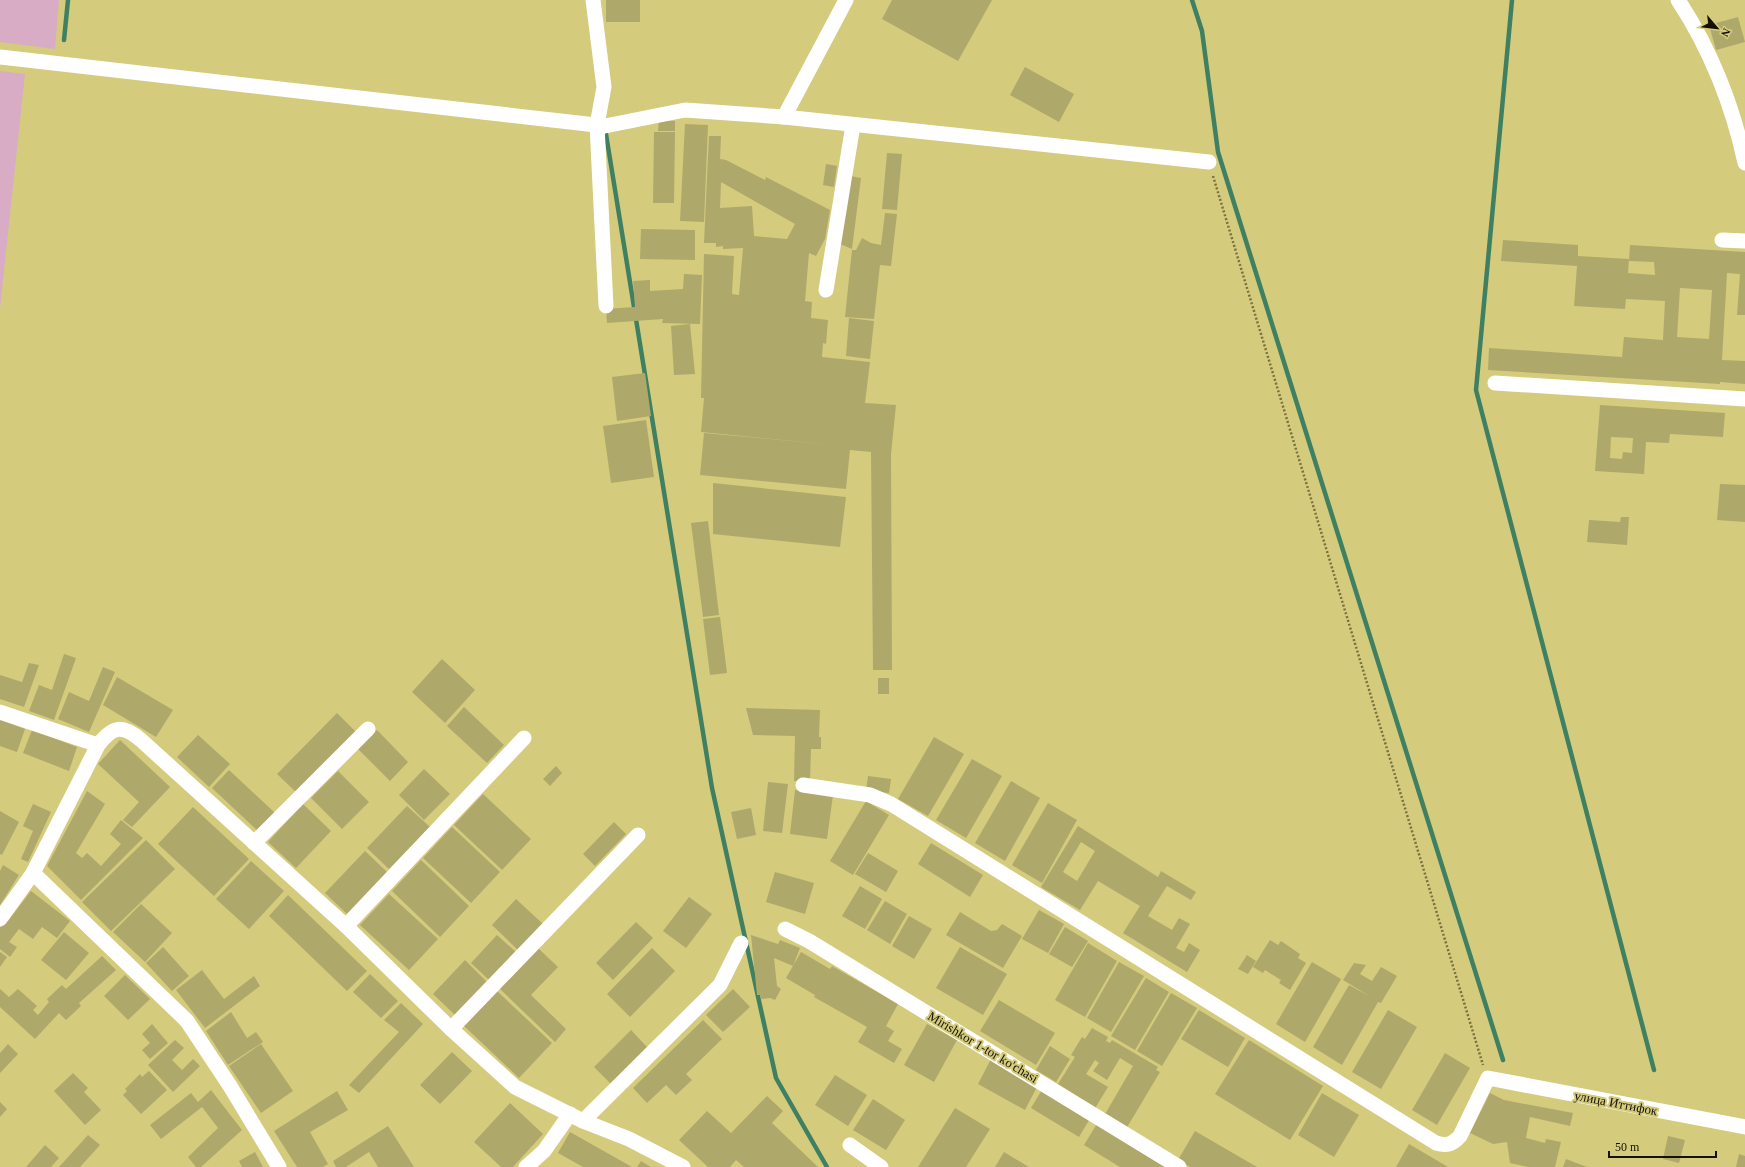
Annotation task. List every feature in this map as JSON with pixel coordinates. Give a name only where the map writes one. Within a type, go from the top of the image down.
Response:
[{"type":"street","points":[[594,0],[604,87],[597,125],[606,306]]},
{"type":"street","points":[[784,117],[846,0]]},
{"type":"street","points":[[1678,0],[1692,21],[1714,67],[1739,136],[1745,163]]},
{"type":"street","points":[[0,57],[605,126],[685,110],[784,117],[1209,162]]},
{"type":"street","points":[[826,290],[853,125]]},
{"type":"street","points":[[1722,240],[1745,241]]},
{"type":"street","points":[[1495,383],[1745,399]]},
{"type":"street","points":[[0,712],[98,745]]},
{"type":"street","points":[[0,919],[33,873],[98,745],[108,733],[120,728],[136,736],[254,842],[346,926],[451,1029],[515,1087],[576,1118],[629,1139],[683,1167]]},
{"type":"street","points":[[254,842],[368,728]]},
{"type":"street","points":[[346,926],[524,738]]},
{"type":"street","points":[[803,785],[870,795],[891,804],[1436,1143],[1446,1146],[1455,1142],[1460,1136],[1488,1078]]},
{"type":"street","points":[[451,1029],[638,836]]},
{"type":"street","points":[[33,873],[187,1021],[230,1086],[279,1167]]},
{"type":"street","name":"Mirishkor 1-tor ko'chasi","points":[[786,929],[809,941],[1179,1167]]},
{"type":"street","points":[[526,1167],[576,1118],[720,985],[741,943]]},
{"type":"street","name":"улица Иттифок","points":[[1488,1078],[1745,1127]]},
{"type":"street","points":[[850,1145],[881,1167]]},
{"type":"path","points":[[1209,162],[1488,1078]]},
{"type":"shaded area","points":[[0,0],[59,0],[55,49],[0,42]]},
{"type":"shaded area","points":[[0,71],[25,74],[0,308]]},
{"type":"building","points":[[606,0],[640,0],[640,22],[606,22]]},
{"type":"building","points":[[892,0],[992,0],[958,61],[882,19]]},
{"type":"building","points":[[1738,17],[1745,42],[1716,50],[1709,25]]},
{"type":"building","points":[[1025,67],[1074,94],[1059,122],[1010,95]]},
{"type":"building","points":[[659,120],[675,121],[675,131],[658,131]]},
{"type":"building","points":[[685,124],[708,125],[704,222],[680,221]]},
{"type":"building","points":[[654,132],[675,132],[674,203],[653,203]]},
{"type":"building","points":[[709,136],[721,136],[720,159],[726,160],[765,180],[766,177],[830,210],[825,239],[816,256],[809,253],[805,301],[812,302],[811,318],[828,320],[826,344],[823,343],[822,357],[870,362],[865,403],[896,405],[891,454],[892,670],[873,670],[871,452],[850,450],[846,489],[700,475],[704,433],[845,446],[701,432],[704,398],[701,398],[704,254],[734,256],[732,294],[739,295],[743,248],[723,249],[723,246],[716,247],[716,243],[704,243]],"holes":[[[721,182],[795,224],[787,239],[754,236],[752,206],[720,208]]]},
{"type":"building","points":[[887,153],[902,154],[897,210],[882,209]]},
{"type":"building","points":[[826,164],[837,166],[834,187],[823,185]]},
{"type":"building","points":[[850,176],[861,178],[852,249],[840,244]]},
{"type":"building","points":[[885,213],[897,214],[891,266],[880,265],[874,319],[845,317],[852,250],[856,250],[862,238],[871,243],[881,245]]},
{"type":"building","points":[[641,229],[695,230],[695,260],[640,259]]},
{"type":"building","points":[[1503,240],[1578,245],[1578,256],[1629,259],[1628,273],[1655,275],[1654,262],[1629,261],[1630,245],[1745,252],[1745,315],[1737,315],[1740,274],[1727,273],[1722,360],[1745,361],[1745,384],[1720,382],[1720,384],[1488,370],[1489,348],[1622,357],[1624,337],[1663,340],[1665,301],[1626,299],[1625,309],[1574,306],[1577,266],[1501,261]],"holes":[[[1680,288],[1712,290],[1709,339],[1677,337]]]},
{"type":"building","points":[[684,274],[702,275],[700,324],[662,323],[663,319],[607,323],[606,309],[635,307],[633,281],[650,280],[650,291],[683,289]]},
{"type":"building","points":[[849,318],[874,321],[870,359],[846,356]]},
{"type":"building","points":[[690,324],[695,374],[674,375],[671,326]]},
{"type":"building","points":[[645,373],[651,416],[617,421],[612,377]]},
{"type":"building","points":[[1600,405],[1725,413],[1723,437],[1670,434],[1669,443],[1646,442],[1644,474],[1595,471]],"holes":[[[1611,437],[1633,438],[1632,453],[1623,452],[1622,459],[1610,458]]]},
{"type":"building","points":[[646,420],[654,477],[611,483],[603,426]]},
{"type":"building","points":[[713,483],[846,497],[840,547],[713,534]]},
{"type":"building","points":[[1720,484],[1745,485],[1745,522],[1717,520]]},
{"type":"building","points":[[1621,517],[1629,517],[1627,545],[1587,542],[1589,520],[1620,522]]},
{"type":"building","points":[[708,521],[719,615],[703,617],[691,523]]},
{"type":"building","points":[[720,617],[727,673],[710,675],[703,619]]},
{"type":"building","points":[[64,654],[76,658],[54,720],[29,711],[39,685],[52,690]]},
{"type":"building","points":[[442,659],[475,690],[445,723],[412,692]]},
{"type":"building","points":[[29,663],[39,665],[24,707],[0,699],[0,675],[22,682]]},
{"type":"building","points":[[103,667],[115,672],[89,732],[58,719],[69,692],[89,701]]},
{"type":"building","points":[[117,677],[173,710],[156,737],[103,705]]},
{"type":"building","points":[[878,678],[889,678],[889,694],[878,694]]},
{"type":"building","points":[[464,707],[504,745],[487,763],[447,726]]},
{"type":"building","points":[[746,708],[820,710],[819,737],[821,737],[821,749],[811,749],[810,781],[794,781],[795,736],[753,735]]},
{"type":"building","points":[[337,713],[356,732],[297,793],[277,774]]},
{"type":"building","points":[[0,719],[25,729],[17,752],[0,746]]},
{"type":"building","points":[[32,730],[77,747],[69,771],[23,753]]},
{"type":"building","points":[[377,730],[408,762],[390,781],[358,749]]},
{"type":"building","points":[[198,735],[230,764],[209,787],[177,757]]},
{"type":"building","points":[[934,737],[964,754],[928,816],[898,799]]},
{"type":"building","points":[[120,740],[170,787],[132,827],[123,820],[139,802],[98,764]]},
{"type":"building","points":[[972,759],[1002,776],[966,838],[936,820]]},
{"type":"building","points":[[556,766],[562,773],[550,786],[543,779]]},
{"type":"building","points":[[424,769],[450,794],[424,820],[399,795]]},
{"type":"building","points":[[229,770],[275,813],[258,831],[212,788]]},
{"type":"building","points":[[338,771],[369,802],[342,829],[311,798]]},
{"type":"building","points":[[868,776],[891,779],[889,793],[866,791]]},
{"type":"building","points":[[1011,781],[1040,798],[1005,861],[975,843]]},
{"type":"building","points":[[768,782],[788,784],[782,833],[763,831]]},
{"type":"building","points":[[795,790],[833,795],[827,839],[790,834]]},
{"type":"building","points":[[87,791],[105,804],[76,853],[82,858],[87,853],[101,866],[121,844],[110,834],[121,820],[143,838],[81,900],[47,866]]},
{"type":"building","points":[[483,794],[531,839],[502,870],[454,825]]},
{"type":"building","points":[[866,801],[889,815],[853,875],[830,861]]},
{"type":"building","points":[[1048,803],[1077,820],[1042,883],[1012,865]]},
{"type":"building","points":[[33,804],[51,812],[28,862],[21,859],[33,831],[23,826]]},
{"type":"building","points":[[303,804],[331,831],[296,868],[268,842]]},
{"type":"building","points":[[407,806],[430,827],[389,869],[367,848]]},
{"type":"building","points":[[193,807],[249,859],[214,896],[158,844]]},
{"type":"building","points":[[751,808],[756,835],[737,839],[731,812]]},
{"type":"building","points":[[0,811],[19,822],[2,855],[0,854]]},
{"type":"building","points":[[614,822],[626,834],[595,866],[583,854]]},
{"type":"building","points":[[1078,826],[1158,877],[1161,871],[1196,892],[1191,900],[1167,886],[1148,916],[1172,930],[1179,918],[1190,924],[1176,948],[1184,952],[1189,943],[1200,950],[1187,972],[1123,933],[1140,906],[1098,881],[1080,910],[1041,887]],"holes":[[[1081,842],[1095,851],[1077,881],[1063,872]]]},
{"type":"building","points":[[452,827],[500,872],[471,903],[423,858]]},
{"type":"building","points":[[146,840],[175,869],[111,931],[82,902]]},
{"type":"building","points":[[931,843],[983,875],[970,897],[918,864]]},
{"type":"building","points":[[365,851],[387,872],[347,914],[325,893]]},
{"type":"building","points":[[868,853],[898,871],[886,892],[855,874]]},
{"type":"building","points":[[421,860],[469,906],[440,937],[392,891]]},
{"type":"building","points":[[251,861],[284,891],[249,929],[216,899]]},
{"type":"building","points":[[3,865],[19,875],[0,905],[0,871]]},
{"type":"building","points":[[775,872],[814,883],[805,914],[766,902]]},
{"type":"building","points":[[860,886],[882,899],[865,929],[842,916]]},
{"type":"building","points":[[31,891],[70,921],[57,938],[42,927],[33,939],[19,929],[9,942],[17,947],[10,957],[0,949],[0,927],[6,919],[8,921]]},
{"type":"building","points":[[389,894],[438,939],[409,970],[360,925]]},
{"type":"building","points":[[288,895],[367,971],[347,991],[269,916]]},
{"type":"building","points":[[689,897],[712,914],[686,948],[663,931]]},
{"type":"building","points":[[516,899],[543,924],[518,950],[492,925]]},
{"type":"building","points":[[885,901],[907,914],[890,944],[867,930]]},
{"type":"building","points":[[141,904],[172,933],[145,962],[113,932]]},
{"type":"building","points":[[1039,910],[1064,924],[1048,953],[1022,939]]},
{"type":"building","points":[[960,912],[991,931],[997,930],[1002,924],[1022,936],[1003,968],[946,935]]},
{"type":"building","points":[[909,916],[932,929],[914,959],[892,946]]},
{"type":"building","points":[[636,922],[653,938],[613,980],[596,963]]},
{"type":"building","points":[[1065,927],[1088,941],[1072,967],[1049,954]]},
{"type":"building","points":[[64,932],[89,953],[66,980],[41,960]]},
{"type":"building","points":[[497,935],[516,952],[490,981],[471,963]]},
{"type":"building","points":[[751,935],[778,944],[780,940],[800,948],[793,966],[774,958],[777,986],[781,989],[775,1000],[770,998],[761,999],[760,995],[757,995]]},
{"type":"building","points":[[1270,940],[1278,945],[1281,941],[1300,954],[1298,958],[1306,963],[1290,990],[1279,983],[1281,980],[1265,970],[1263,973],[1253,967]]},
{"type":"building","points":[[1088,943],[1117,961],[1085,1017],[1055,1000]]},
{"type":"building","points":[[163,947],[189,976],[172,991],[146,963]]},
{"type":"building","points":[[960,947],[1007,974],[983,1015],[936,988]]},
{"type":"building","points":[[538,948],[558,967],[531,995],[566,1029],[555,1042],[499,988]]},
{"type":"building","points":[[652,948],[675,971],[630,1017],[607,994]]},
{"type":"building","points":[[0,952],[7,957],[0,967]]},
{"type":"building","points":[[801,952],[830,969],[832,966],[898,1004],[886,1026],[894,1031],[888,1041],[902,1049],[894,1063],[858,1042],[867,1027],[814,997],[815,995],[786,978]]},
{"type":"building","points":[[1247,955],[1256,961],[1248,974],[1238,969]]},
{"type":"building","points":[[102,956],[116,970],[79,1003],[81,1006],[66,1020],[59,1013],[35,1039],[0,1007],[0,989],[9,997],[18,989],[37,1006],[33,1010],[38,1015],[49,1002],[47,999],[62,985],[66,989]]},
{"type":"building","points":[[465,960],[487,982],[455,1015],[433,994]]},
{"type":"building","points":[[1119,962],[1144,976],[1111,1032],[1087,1018]]},
{"type":"building","points":[[1312,962],[1341,979],[1305,1042],[1276,1024]]},
{"type":"building","points":[[1354,963],[1366,965],[1360,974],[1372,981],[1381,967],[1397,976],[1381,1003],[1378,1002],[1342,1065],[1313,1047],[1349,985],[1371,997],[1343,980]]},
{"type":"building","points":[[202,970],[224,999],[254,976],[260,986],[205,1028],[176,990]]},
{"type":"building","points":[[370,974],[398,1001],[381,1018],[353,992]]},
{"type":"building","points":[[125,975],[150,999],[128,1020],[104,996]]},
{"type":"building","points":[[1146,978],[1169,992],[1135,1050],[1111,1036]]},
{"type":"building","points":[[733,989],[750,1007],[723,1032],[706,1015]]},
{"type":"building","points":[[497,991],[552,1043],[519,1078],[464,1026]]},
{"type":"building","points":[[1171,993],[1197,1008],[1162,1066],[1137,1051]]},
{"type":"building","points":[[999,1000],[1055,1033],[1036,1065],[980,1031]]},
{"type":"building","points":[[401,1003],[423,1024],[359,1093],[349,1085],[399,1032],[384,1020]]},
{"type":"building","points":[[1199,1010],[1245,1038],[1228,1067],[1181,1039]]},
{"type":"building","points":[[1388,1010],[1417,1027],[1381,1089],[1352,1072]]},
{"type":"building","points":[[231,1012],[247,1038],[256,1032],[263,1042],[228,1065],[206,1031]]},
{"type":"building","points":[[703,1020],[722,1039],[686,1074],[692,1080],[676,1095],[666,1085],[647,1103],[633,1088]]},
{"type":"building","points":[[152,1024],[168,1043],[150,1059],[142,1050],[150,1043],[142,1034]]},
{"type":"building","points":[[927,1024],[957,1040],[934,1082],[904,1065]]},
{"type":"building","points":[[1092,1028],[1108,1037],[1106,1041],[1110,1043],[1112,1040],[1158,1067],[1156,1070],[1160,1072],[1126,1129],[1104,1116],[1133,1066],[1120,1058],[1107,1080],[1093,1071],[1099,1063],[1095,1060],[1086,1074],[1108,1087],[1094,1110],[1073,1097],[1074,1094],[1058,1084],[1075,1057],[1071,1055],[1082,1037],[1085,1039]]},
{"type":"building","points":[[631,1030],[647,1047],[611,1084],[594,1067]]},
{"type":"building","points":[[175,1040],[184,1048],[172,1060],[182,1070],[193,1059],[200,1066],[173,1092],[148,1065]]},
{"type":"building","points":[[1249,1040],[1323,1086],[1290,1140],[1215,1094]]},
{"type":"building","points":[[8,1044],[18,1054],[0,1073],[0,1053]]},
{"type":"building","points":[[261,1044],[293,1091],[261,1113],[229,1066]]},
{"type":"building","points":[[1050,1046],[1070,1059],[1056,1082],[1036,1070]]},
{"type":"building","points":[[452,1052],[472,1071],[440,1104],[420,1085]]},
{"type":"building","points":[[1445,1053],[1470,1068],[1437,1125],[1412,1110]]},
{"type":"building","points":[[992,1057],[1039,1083],[1025,1110],[978,1084]]},
{"type":"building","points":[[149,1071],[167,1090],[141,1114],[123,1095],[127,1091],[125,1089],[140,1074],[142,1077]]},
{"type":"building","points":[[73,1073],[88,1088],[84,1092],[101,1110],[85,1125],[54,1091]]},
{"type":"building","points":[[835,1075],[867,1095],[848,1126],[815,1105]]},
{"type":"building","points":[[1043,1088],[1091,1117],[1079,1137],[1031,1108]]},
{"type":"building","points":[[211,1090],[242,1130],[201,1167],[196,1167],[188,1157],[218,1128],[202,1107],[161,1139],[150,1125],[191,1093],[198,1102]]},
{"type":"building","points":[[337,1091],[348,1110],[310,1132],[328,1164],[323,1167],[297,1167],[274,1131]]},
{"type":"building","points":[[1322,1093],[1359,1115],[1334,1157],[1298,1135]]},
{"type":"building","points":[[1490,1093],[1504,1100],[1573,1113],[1570,1126],[1530,1117],[1526,1138],[1545,1143],[1546,1139],[1561,1142],[1555,1167],[1528,1167],[1510,1163],[1507,1142],[1493,1144],[1470,1133]]},
{"type":"building","points":[[767,1096],[783,1111],[772,1123],[818,1167],[744,1167],[736,1160],[730,1167],[708,1167],[679,1140],[707,1111],[731,1133]]},
{"type":"building","points":[[873,1099],[905,1120],[886,1150],[853,1130]]},
{"type":"building","points":[[0,1102],[7,1109],[0,1117]]},
{"type":"building","points":[[510,1103],[543,1134],[513,1167],[501,1167],[474,1142]]},
{"type":"building","points":[[955,1108],[990,1129],[966,1167],[918,1167]]},
{"type":"building","points":[[1098,1122],[1171,1167],[1120,1167],[1084,1145]]},
{"type":"building","points":[[388,1126],[414,1167],[378,1167],[369,1152],[346,1167],[336,1167],[333,1161]]},
{"type":"building","points":[[1195,1131],[1257,1167],[1190,1167],[1178,1160]]},
{"type":"building","points":[[570,1132],[632,1167],[583,1167],[558,1153]]},
{"type":"building","points":[[88,1135],[100,1145],[80,1167],[59,1167]]},
{"type":"building","points":[[1668,1136],[1685,1140],[1679,1163],[1663,1159]]},
{"type":"building","points":[[1409,1144],[1448,1167],[1396,1167]]},
{"type":"building","points":[[45,1145],[59,1158],[51,1167],[26,1167]]},
{"type":"building","points":[[255,1152],[263,1167],[242,1167],[239,1161]]},
{"type":"building","points":[[1004,1152],[1029,1167],[995,1167]]},
{"type":"building","points":[[1739,1154],[1745,1156],[1745,1167],[1736,1167]]},
{"type":"building","points":[[1566,1159],[1587,1167],[1563,1167]]},
{"type":"building","points":[[641,1161],[651,1167],[637,1167]]},
{"type":"waterway","points":[[64,40],[68,0]]},
{"type":"waterway","points":[[1192,0],[1202,31],[1218,152],[1503,1060]]},
{"type":"waterway","points":[[1512,0],[1476,390],[1654,1070]]},
{"type":"waterway","points":[[605,128],[712,788],[776,1078],[827,1167]]}]
